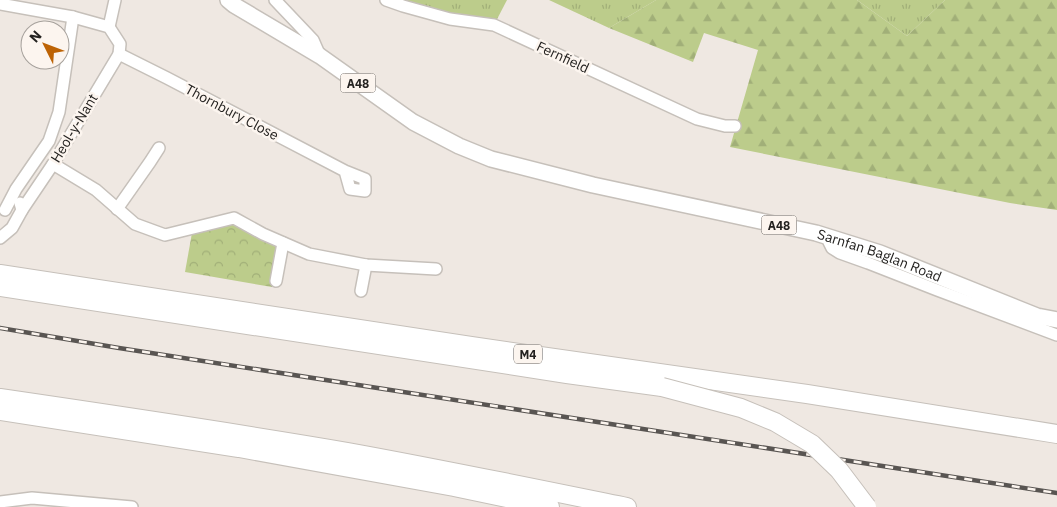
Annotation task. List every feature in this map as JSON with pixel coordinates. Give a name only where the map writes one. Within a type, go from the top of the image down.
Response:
[{"type":"highway","name":"M4","points":[[0,274],[471,346],[807,394],[1057,434]]},
{"type":"highway","name":"M4","points":[[0,287],[662,387],[741,408],[775,422],[812,444],[839,470],[867,507]]},
{"type":"highway","points":[[0,398],[241,434],[340,451],[627,507]]},
{"type":"highway","points":[[0,411],[239,448],[550,507]]},
{"type":"main road","name":"A48","points":[[228,0],[234,6],[320,56]]},
{"type":"main road","name":"Sarnfan Baglan Road","points":[[320,56],[413,122],[459,146],[491,159],[593,186],[816,232],[880,252],[1037,316],[1057,320]]},
{"type":"street","points":[[115,0],[109,27],[119,49]]},
{"type":"street","points":[[275,0],[314,40],[320,56]]},
{"type":"street","name":"Fernfield","points":[[386,0],[450,18],[494,25],[696,119],[724,126],[735,126]]},
{"type":"street","points":[[0,4],[18,3],[109,27]]},
{"type":"street","name":"Heol-y-Nant","points":[[5,210],[16,189],[49,140],[59,112],[73,17]]},
{"type":"street","name":"Heol-y-Nant","points":[[0,238],[12,228],[53,164],[119,49]]},
{"type":"street","name":"Thornbury Close","points":[[119,49],[167,78],[344,172]]},
{"type":"street","points":[[117,208],[155,165],[159,148]]},
{"type":"street","points":[[53,164],[96,190],[135,224],[164,235],[234,218],[263,234],[309,254],[366,266],[436,269]]},
{"type":"street","points":[[16,189],[22,210]]},
{"type":"street","points":[[830,237],[829,242],[832,248],[840,253],[876,265],[1057,335]]},
{"type":"street","points":[[276,281],[283,243]]},
{"type":"street","points":[[361,292],[366,266]]},
{"type":"street","points":[[0,502],[32,498],[132,507]]},
{"type":"green space","points":[[388,0],[507,0],[494,25]]},
{"type":"green space","points":[[549,0],[656,0],[609,28]]},
{"type":"green space","points":[[656,0],[857,0],[907,36],[945,0],[1057,0],[1057,210],[1010,203],[730,147],[758,50],[704,33],[693,62],[609,28]]},
{"type":"green space","points":[[857,0],[945,0],[907,36]]},
{"type":"green space","points":[[228,222],[279,246],[272,287],[185,272],[192,233]]},
{"type":"railway","points":[[0,328],[1057,493]]}]
